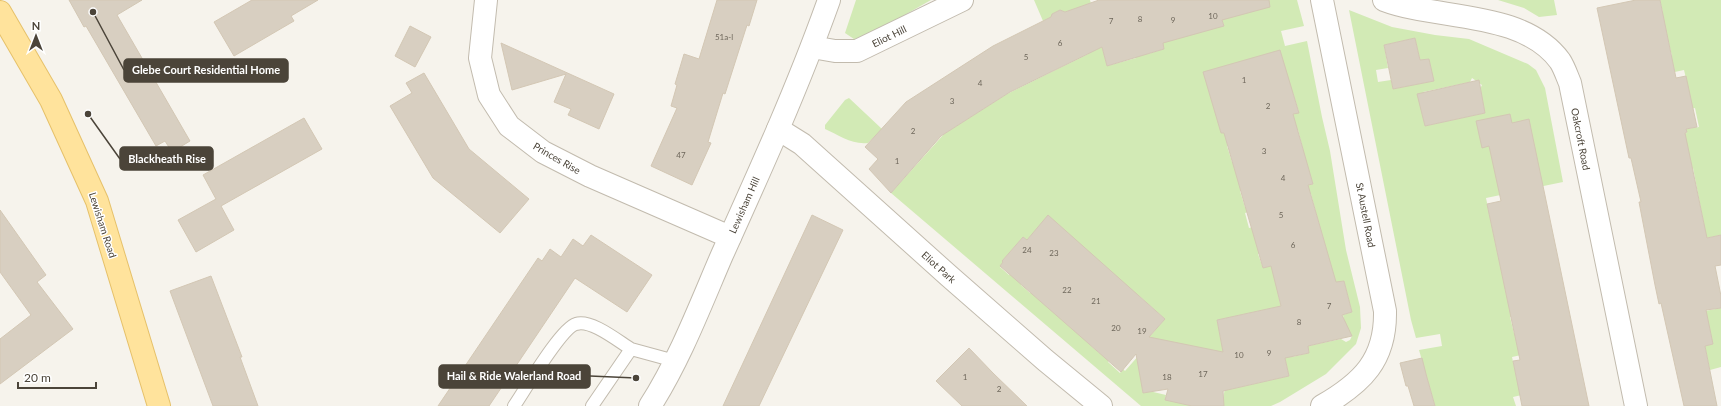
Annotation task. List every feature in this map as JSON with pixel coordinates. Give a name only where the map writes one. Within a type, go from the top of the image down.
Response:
[{"type":"main road","name":"Lewisham Road","points":[[0,12],[51,100],[97,201],[159,406]]},
{"type":"street","name":"Princes Rise","points":[[486,0],[480,58],[489,95],[509,126],[543,152],[590,176],[730,237]]},
{"type":"street","name":"Lewisham Hill","points":[[650,406],[675,361],[778,129],[812,47],[829,0]]},
{"type":"street","name":"Eliot Hill","points":[[812,47],[831,50],[857,51],[962,0]]},
{"type":"street","name":"St Austell Road","points":[[1322,0],[1385,311],[1385,326],[1382,345],[1372,365],[1342,394],[1322,406]]},
{"type":"street","name":"Oakcroft Road","points":[[1384,0],[1397,5],[1477,18],[1521,32],[1543,43],[1560,61],[1570,83],[1636,406]]},
{"type":"street","name":"Eliot Park","points":[[778,129],[802,144],[1033,350],[1101,406]]},
{"type":"lane","points":[[514,406],[564,332],[577,324],[593,325],[631,349],[675,361]]},
{"type":"lane","points":[[592,406],[631,349]]},
{"type":"green space","points":[[856,0],[931,0],[864,38],[854,39],[845,33]]},
{"type":"green space","points":[[1034,0],[1090,0],[1107,66],[1136,58],[1131,42],[1143,39],[1148,54],[1164,49],[1150,0],[1224,26],[1216,0],[1297,0],[1304,26],[1281,31],[1285,46],[1307,41],[1330,151],[1346,250],[1360,307],[1361,328],[1356,344],[1326,374],[1271,406],[1224,406],[1222,404],[1226,383],[1143,386],[1142,391],[1145,393],[1149,391],[1166,395],[1165,399],[1194,406],[1141,406],[891,193],[944,134],[1007,94],[1088,54],[1069,11],[1065,12],[1060,10],[1052,14],[1051,18],[1043,21]],"holes":[[[1293,93],[1299,112],[1221,133],[1218,120]],[[1298,130],[1303,149],[1297,152],[1307,164],[1313,184],[1295,189],[1295,193],[1245,207],[1240,191],[1256,187],[1248,157],[1232,162],[1227,146],[1278,132],[1279,135]],[[1311,194],[1326,250],[1263,268],[1258,254],[1262,252],[1267,223],[1249,228],[1245,213]],[[1048,216],[1034,290],[1030,293],[1021,285],[1024,281],[1013,272],[1009,275],[1000,267],[1003,262],[1002,261],[1023,237],[1027,240]],[[1344,281],[1352,312],[1343,315],[1347,331],[1352,336],[1350,340],[1346,342],[1341,339],[1308,346],[1309,353],[1292,357],[1278,294]],[[1137,294],[1165,319],[1144,343],[1147,346],[1125,371],[1123,369],[1120,373],[1108,362],[1111,358],[1102,351],[1099,353],[1089,344]],[[1274,308],[1289,376],[1231,389],[1217,320]]]},
{"type":"green space","points":[[1498,0],[1554,0],[1557,15],[1539,17],[1524,8]]},
{"type":"green space","points":[[1660,0],[1721,0],[1721,235],[1691,241],[1704,224],[1693,168],[1675,171],[1668,137],[1687,133],[1686,129],[1699,127],[1695,108],[1664,115],[1689,91],[1684,70],[1656,76],[1672,56],[1666,32],[1644,17],[1663,13]]},
{"type":"green space","points":[[1349,10],[1392,27],[1435,35],[1469,39],[1528,64],[1536,70],[1545,88],[1563,182],[1486,198],[1498,255],[1519,315],[1510,317],[1514,333],[1531,353],[1512,357],[1517,379],[1538,391],[1513,397],[1516,406],[1435,406],[1419,350],[1442,346],[1440,334],[1416,338],[1411,320]],"holes":[[[1415,38],[1420,60],[1429,59],[1433,81],[1393,89],[1391,80],[1378,82],[1376,70],[1388,68],[1384,45]],[[1472,78],[1482,85],[1480,89],[1485,113],[1425,126],[1421,109],[1423,92],[1470,82]]]},
{"type":"green space","points":[[849,98],[882,129],[868,143],[851,141],[825,129],[825,125],[845,100]]},
{"type":"green space","points":[[1721,308],[1721,367],[1710,370],[1705,346],[1713,344],[1705,311]]},
{"type":"building","points":[[69,0],[142,0],[117,15],[190,141],[172,152],[165,141],[156,146],[86,26],[84,27]]},
{"type":"building","points":[[252,0],[318,0],[291,16],[294,21],[234,56],[214,22]]},
{"type":"building","points":[[717,0],[757,0],[749,26],[747,25],[725,94],[723,93],[708,142],[711,143],[692,185],[651,166],[677,108],[671,106],[677,85],[675,84],[684,54],[699,59]]},
{"type":"building","points":[[1099,0],[1269,0],[1270,7],[1222,20],[1224,26],[1163,43],[1164,49],[1107,66],[1102,47],[1010,92],[941,136],[891,193],[869,169],[878,159],[865,147],[906,102],[993,46],[1051,17],[1052,14],[1060,10],[1065,12]]},
{"type":"building","points":[[1636,0],[1660,0],[1676,78],[1686,76],[1697,127],[1686,129],[1687,132],[1685,133],[1707,238],[1721,235],[1721,265],[1715,266],[1721,296],[1721,308],[1706,310],[1713,344],[1705,346],[1717,406],[1684,406],[1661,303],[1659,304],[1639,202],[1641,202],[1631,158],[1629,158],[1597,8]]},
{"type":"building","points":[[410,26],[431,37],[415,67],[395,56]]},
{"type":"building","points":[[1415,38],[1420,60],[1429,59],[1434,81],[1393,89],[1384,45]]},
{"type":"building","points":[[501,43],[614,94],[599,129],[568,115],[571,109],[554,102],[566,74],[512,90]]},
{"type":"building","points":[[1280,50],[1299,113],[1293,114],[1313,184],[1308,185],[1336,282],[1344,281],[1352,312],[1342,315],[1352,336],[1308,346],[1309,353],[1285,358],[1289,376],[1223,391],[1224,406],[1192,406],[1165,400],[1168,389],[1143,393],[1136,354],[1121,372],[1000,266],[1003,262],[1002,261],[1023,237],[1027,240],[1048,215],[1165,319],[1149,337],[1223,352],[1217,320],[1281,306],[1271,266],[1263,268],[1224,133],[1221,133],[1203,72]]},
{"type":"building","points":[[424,73],[469,149],[529,199],[500,233],[433,178],[390,106],[412,93],[406,83]]},
{"type":"building","points":[[1479,80],[1485,113],[1425,126],[1417,94]]},
{"type":"building","points":[[1510,114],[1512,123],[1529,119],[1589,406],[1522,406],[1513,361],[1520,360],[1487,204],[1501,201],[1489,146],[1482,148],[1476,121]]},
{"type":"building","points":[[304,118],[322,149],[221,206],[234,230],[196,252],[178,220],[216,199],[203,175]]},
{"type":"building","points":[[0,210],[46,275],[37,282],[73,329],[0,384],[0,339],[31,315],[0,272]]},
{"type":"building","points":[[812,215],[843,230],[759,406],[723,406]]},
{"type":"building","points":[[591,235],[652,275],[627,312],[575,278],[489,406],[438,406],[538,258],[542,261],[550,249],[561,257],[573,239],[583,246]]},
{"type":"building","points":[[211,276],[242,357],[240,357],[258,406],[213,406],[170,291]]},
{"type":"building","points":[[969,348],[1027,406],[962,406],[936,381]]},
{"type":"building","points":[[1422,358],[1435,406],[1414,406],[1408,386],[1406,386],[1400,363]]},
{"type":"place","name":"Glebe Court Residential Home","points":[[93,12]]},
{"type":"place","name":"Blackheath Rise","points":[[88,114]]},
{"type":"place","name":"Hail & Ride Walerland Road","points":[[636,378]]}]
